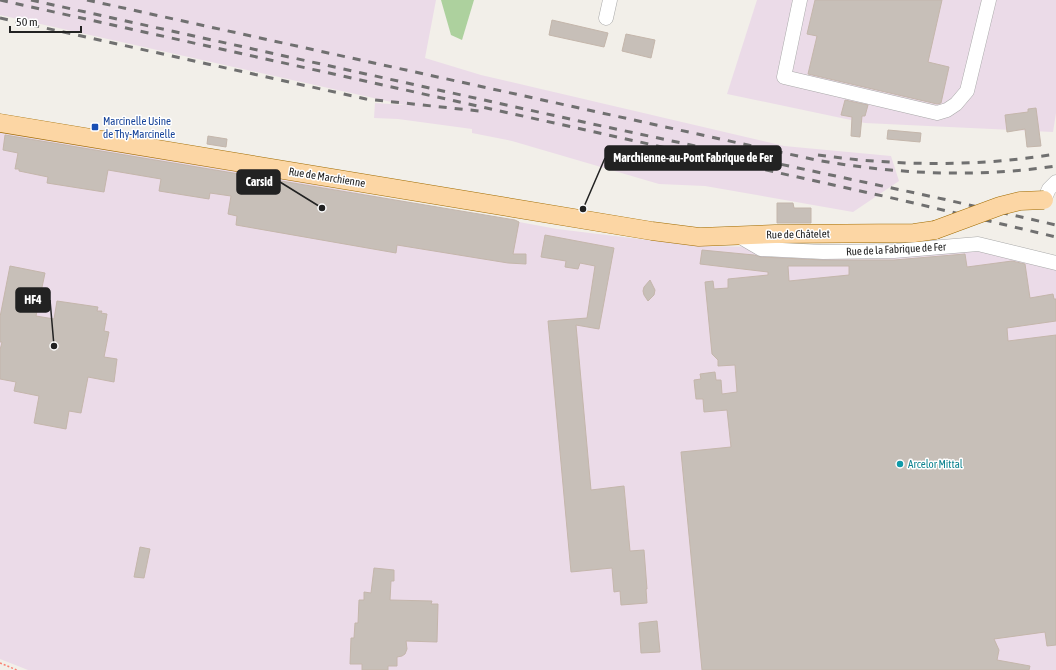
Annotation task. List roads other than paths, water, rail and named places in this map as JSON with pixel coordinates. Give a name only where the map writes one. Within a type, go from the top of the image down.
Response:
[{"type":"main road","name":"Rue de Marchienne","points":[[0,123],[536,212]]},
{"type":"main road","name":"Rue de Châtelet","points":[[536,212],[652,232],[699,237],[775,234],[914,233],[935,230],[1013,202],[1050,201]]},
{"type":"street","points":[[606,18],[610,0]]},
{"type":"street","points":[[800,0],[784,77],[937,113],[947,110],[956,104],[967,92],[989,0]]},
{"type":"street","points":[[1050,201],[1048,189],[1056,182]]},
{"type":"street","name":"Rue de la Fabrique de Fer","points":[[737,235],[761,249],[822,252],[894,251],[978,244],[1056,264]]},
{"type":"railway","points":[[0,0],[901,200],[1056,237]]},
{"type":"railway","points":[[31,0],[1056,225]]},
{"type":"railway","points":[[87,0],[816,160],[876,169],[936,173],[996,172],[1056,166]]},
{"type":"railway","points":[[0,18],[366,99],[479,111]]},
{"type":"railway","points":[[818,155],[848,159],[937,164],[997,161],[1056,154]]},
{"type":"place","name":"Marcinelle Usine de Thy-Marcinelle","points":[[95,127]]},
{"type":"place","name":"Carsid","points":[[322,208]]},
{"type":"place","name":"Marchienne-au-Pont Fabrique de Fer","points":[[583,209]]},
{"type":"place","name":"HF4","points":[[54,346]]},
{"type":"place","name":"Arcelor Mittal","points":[[900,464]]}]
